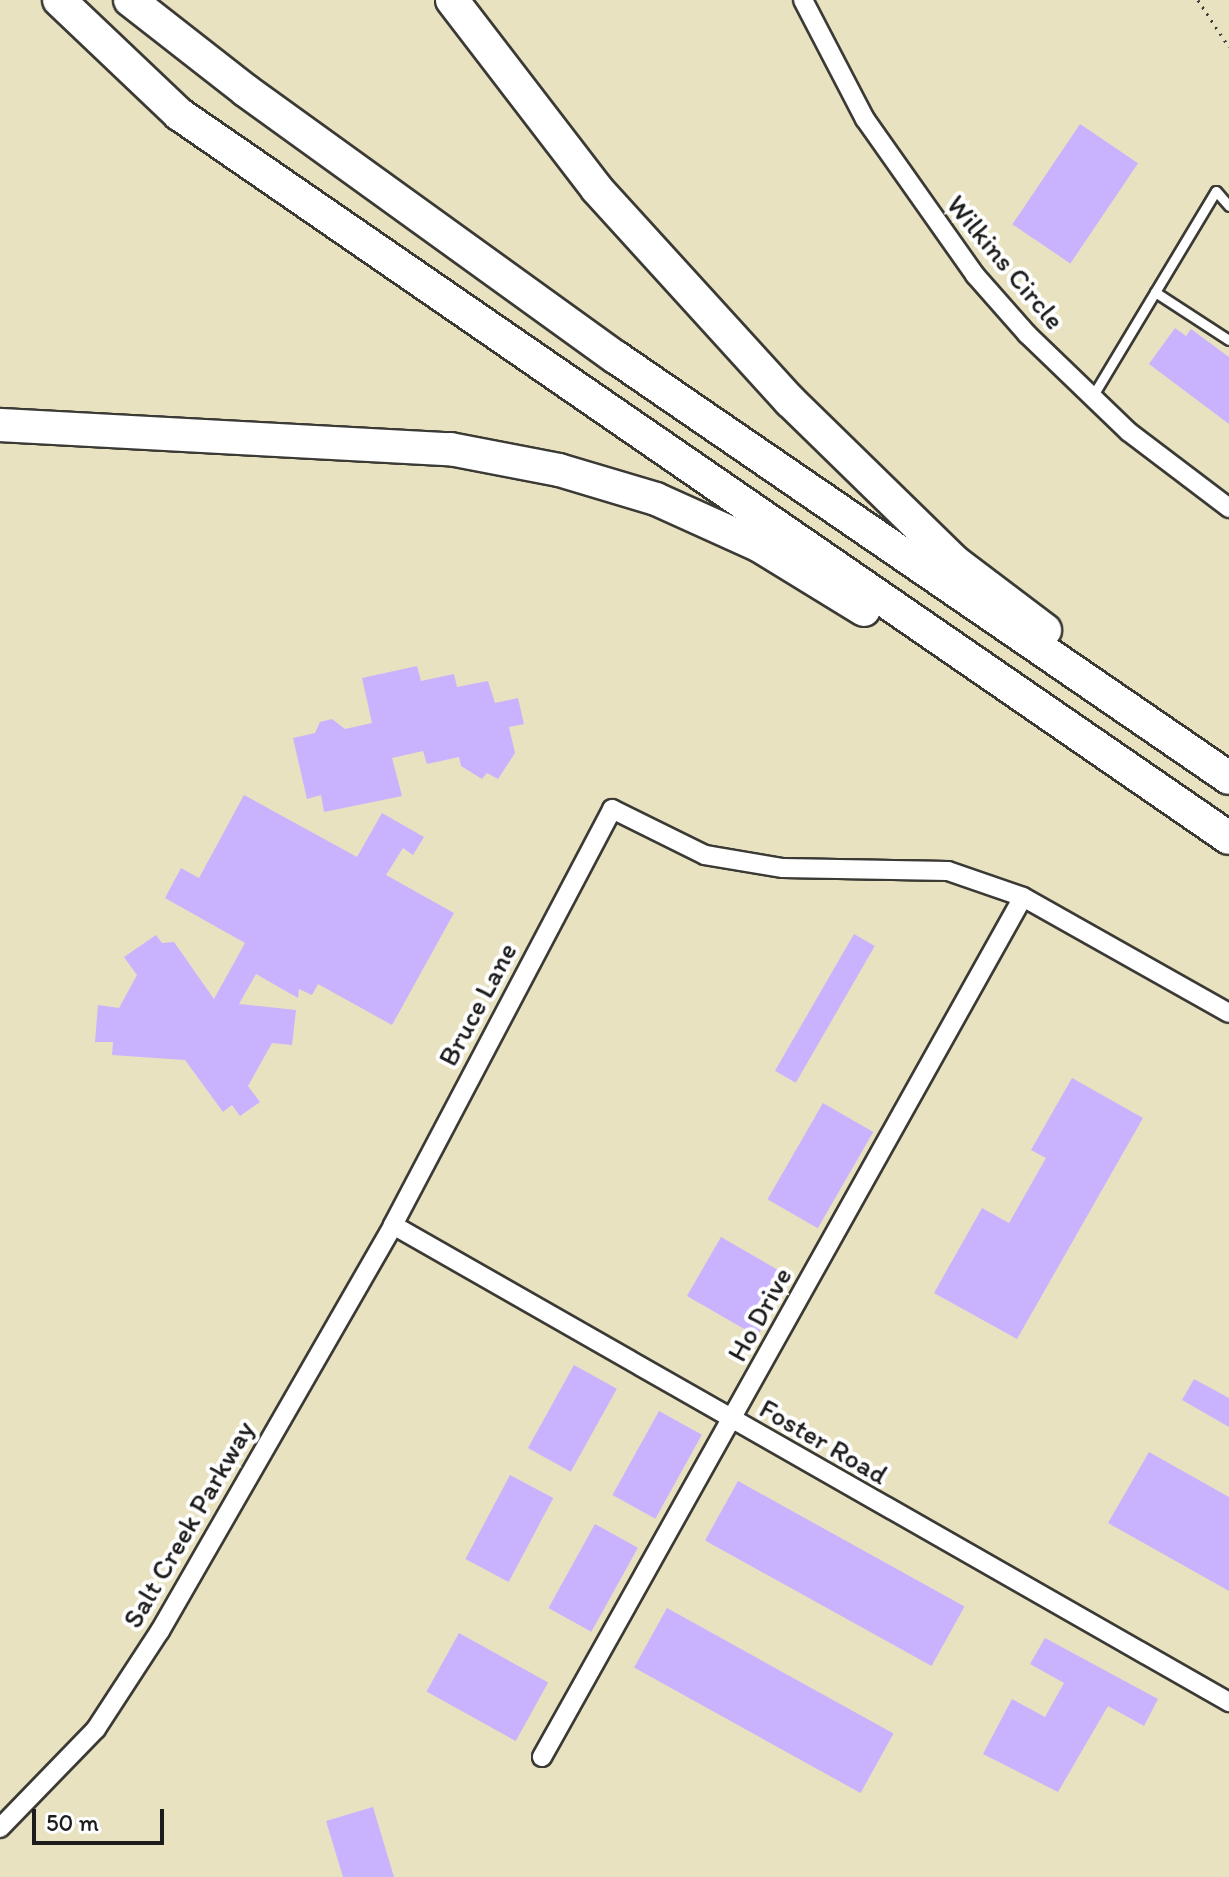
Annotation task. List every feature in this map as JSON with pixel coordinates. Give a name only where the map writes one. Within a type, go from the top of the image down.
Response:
[{"type":"highway","points":[[59,0],[179,114],[1229,838]]},
{"type":"highway","points":[[130,0],[245,90],[617,358],[1229,778]]},
{"type":"highway","points":[[452,0],[597,189],[790,401],[955,562],[1229,770]]},
{"type":"highway","points":[[0,425],[450,449],[559,470],[656,499],[760,546],[1196,816]]},
{"type":"street","name":"Wilkins Circle","points":[[803,0],[865,119],[940,231],[1027,334],[1092,397],[1229,508]]},
{"type":"street","name":"Bruce Lane","points":[[393,1225],[612,809],[705,855],[783,868],[948,871],[1023,897]]},
{"type":"street","points":[[1023,897],[1229,1013]]},
{"type":"street","name":"Ho Drive","points":[[542,1757],[1023,897]]},
{"type":"street","name":"Foster Road","points":[[393,1225],[731,1421],[1229,1702]]},
{"type":"street","name":"Salt Creek Parkway","points":[[0,1828],[104,1717],[160,1631],[393,1225]]},
{"type":"lane","points":[[1092,397],[1216,191],[1229,206]]},
{"type":"lane","points":[[1155,292],[1229,340]]},
{"type":"path","points":[[1198,0],[1229,47]]},
{"type":"building","points":[[1080,124],[1138,163],[1070,263],[1012,224]]},
{"type":"building","points":[[1175,328],[1186,336],[1191,329],[1229,357],[1229,424],[1149,364]]},
{"type":"building","points":[[417,666],[421,681],[454,674],[457,687],[488,681],[495,703],[518,698],[524,724],[509,727],[515,753],[498,779],[487,773],[482,779],[461,766],[459,757],[427,764],[423,751],[392,758],[402,796],[324,812],[321,795],[307,799],[293,738],[315,733],[320,722],[332,719],[345,729],[372,723],[362,678]]},
{"type":"building","points":[[244,795],[357,857],[382,813],[424,837],[413,855],[403,848],[386,875],[454,913],[392,1025],[318,984],[312,995],[299,989],[298,998],[256,974],[239,1004],[296,1010],[292,1045],[272,1043],[248,1086],[260,1102],[240,1116],[232,1105],[223,1112],[185,1060],[112,1055],[113,1042],[95,1042],[98,1005],[119,1008],[137,975],[124,957],[156,935],[162,943],[174,942],[214,999],[245,943],[165,898],[181,868],[199,878]]},
{"type":"building","points":[[854,934],[875,946],[796,1083],[775,1071]]},
{"type":"building","points":[[1072,1078],[1143,1118],[1017,1339],[934,1293],[982,1208],[1009,1223],[1046,1158],[1031,1150]]},
{"type":"building","points":[[823,1103],[873,1132],[818,1228],[768,1199]]},
{"type":"building","points":[[721,1237],[791,1278],[757,1336],[687,1296]]},
{"type":"building","points":[[574,1365],[617,1389],[571,1472],[528,1448]]},
{"type":"building","points":[[1194,1379],[1229,1398],[1229,1427],[1182,1400]]},
{"type":"building","points":[[659,1411],[702,1435],[655,1519],[612,1495]]},
{"type":"building","points":[[1149,1452],[1229,1497],[1229,1591],[1108,1523]]},
{"type":"building","points":[[510,1475],[553,1498],[509,1582],[465,1559]]},
{"type":"building","points":[[738,1481],[965,1607],[932,1666],[705,1540]]},
{"type":"building","points":[[595,1524],[638,1548],[591,1632],[548,1608]]},
{"type":"building","points":[[667,1608],[894,1734],[861,1793],[634,1667]]},
{"type":"building","points":[[459,1633],[548,1682],[516,1741],[427,1692]]},
{"type":"building","points":[[1045,1638],[1158,1699],[1144,1726],[1108,1706],[1058,1792],[983,1754],[1012,1699],[1045,1717],[1064,1683],[1030,1664]]},
{"type":"building","points":[[373,1807],[394,1877],[343,1877],[326,1821]]}]
